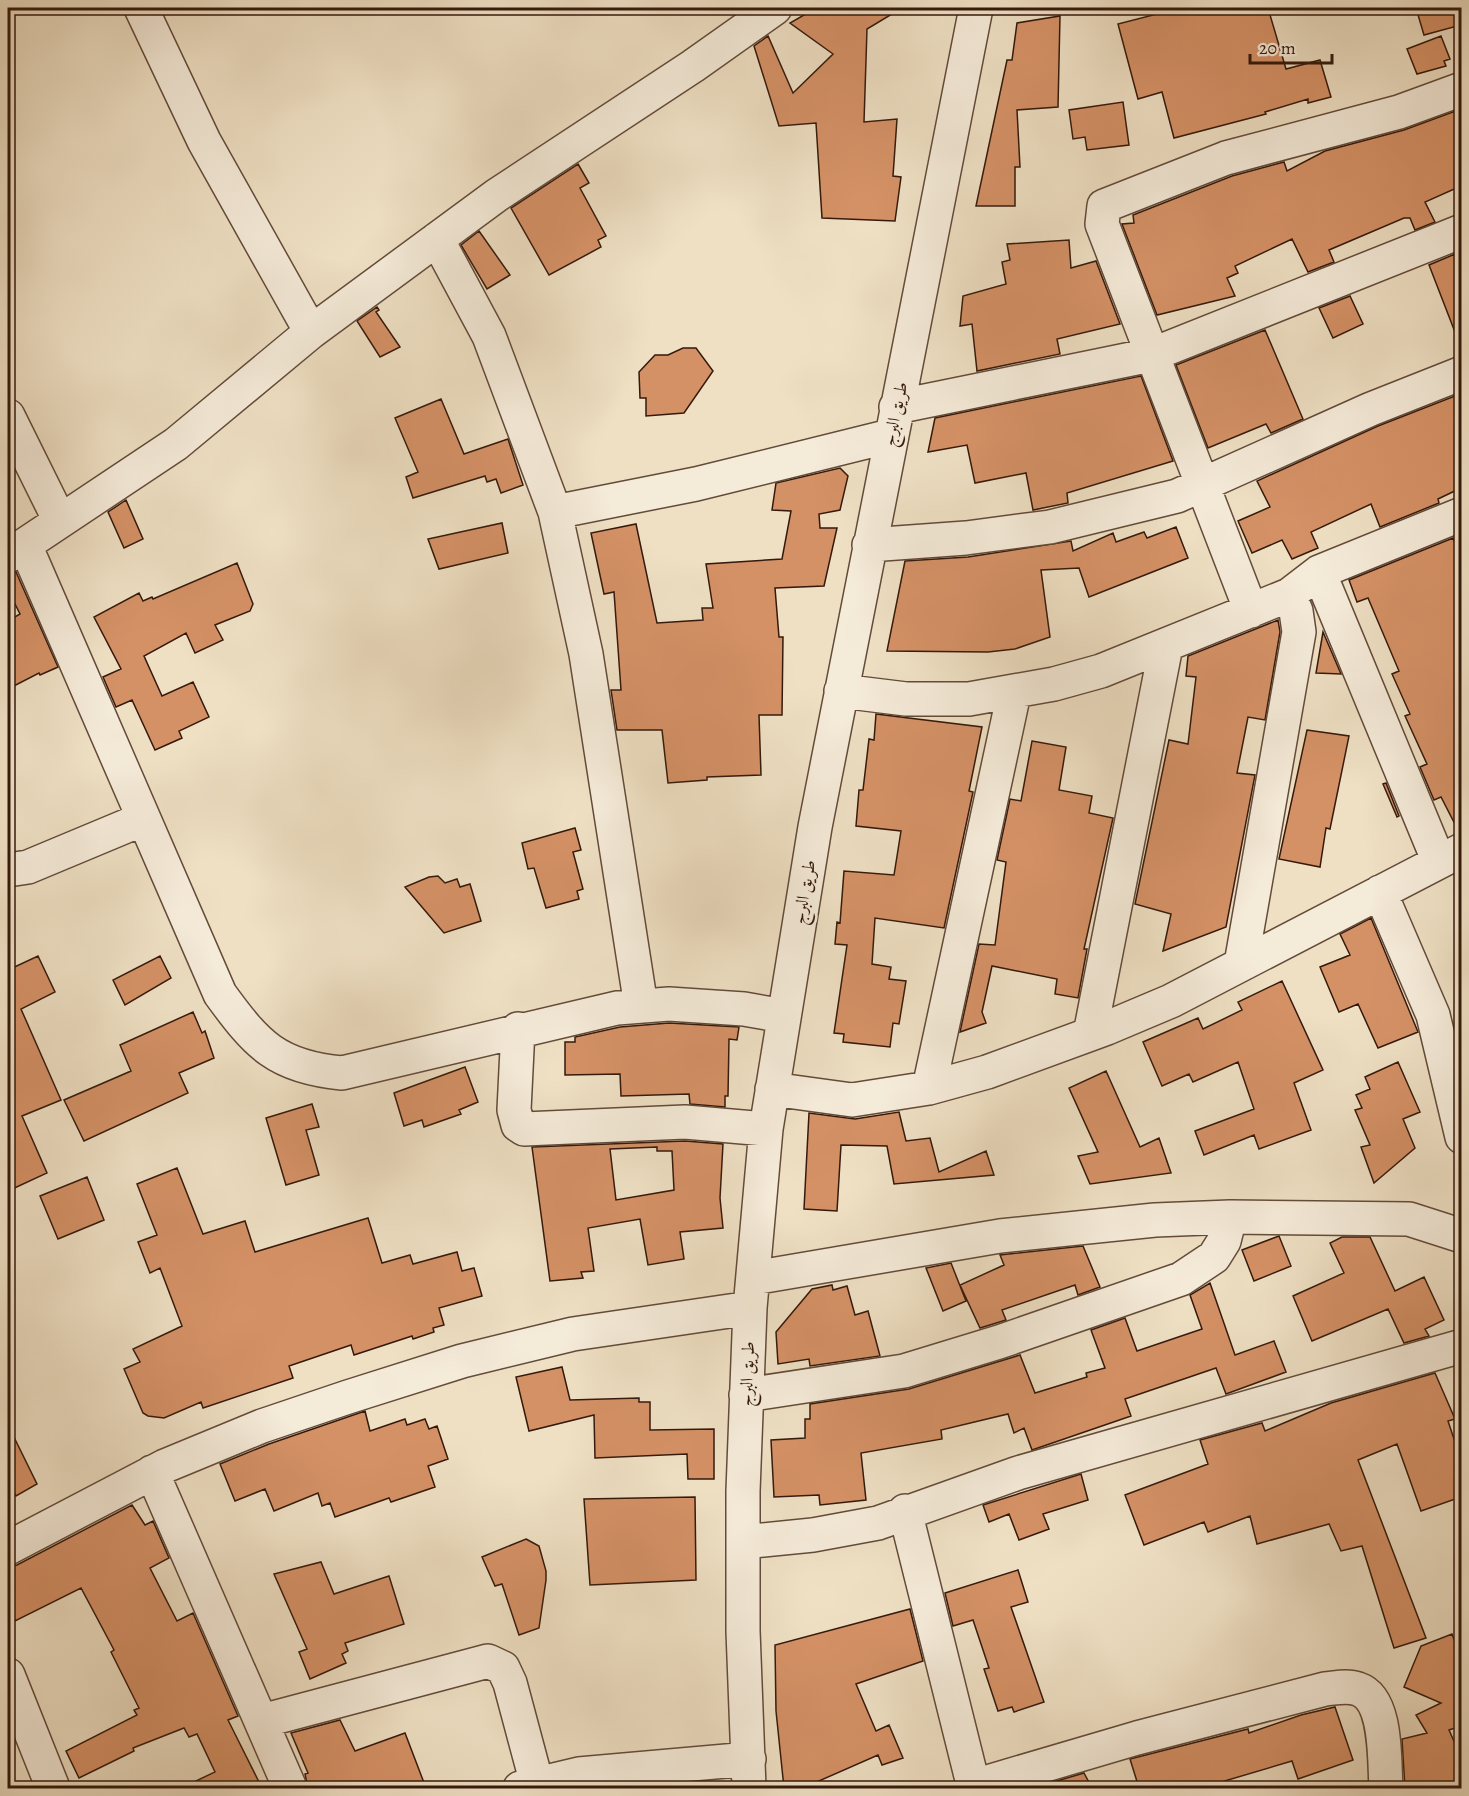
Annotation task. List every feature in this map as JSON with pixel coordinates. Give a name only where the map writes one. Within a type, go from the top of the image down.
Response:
[{"type":"street","points":[[141,8],[204,141],[311,332]]},
{"type":"street","points":[[775,8],[693,66],[497,195],[311,332],[176,444],[16,550],[143,819],[220,994],[249,1034],[277,1056],[311,1070],[342,1073],[518,1029],[617,1008],[669,1004],[734,1008],[784,1016]]},
{"type":"street","name":"طريق البرج","points":[[749,1774],[743,1643],[746,1395],[766,1129],[841,691],[893,422],[921,296],[976,8]]},
{"type":"street","points":[[1251,611],[1102,224],[1104,206],[1226,159],[1399,112],[1461,89]]},
{"type":"street","points":[[555,512],[696,484],[831,450],[893,422],[1151,355],[1461,231]]},
{"type":"street","points":[[437,239],[489,336],[555,512],[586,654],[641,1006]]},
{"type":"street","points":[[869,544],[966,538],[1050,527],[1177,496],[1371,409],[1461,373]]},
{"type":"street","points":[[8,416],[60,521]]},
{"type":"street","points":[[831,450],[881,482]]},
{"type":"street","points":[[841,691],[936,700],[1014,693],[1101,671],[1289,596],[1319,572],[1458,525]]},
{"type":"street","points":[[772,1089],[852,1100],[929,1088],[987,1072],[1171,1001],[1450,856],[1319,572]]},
{"type":"street","points":[[1240,964],[1299,632],[1296,611],[1289,596]]},
{"type":"street","points":[[1090,1034],[1166,646]]},
{"type":"street","points":[[929,1088],[1014,693]]},
{"type":"street","points":[[8,870],[28,867],[143,819]]},
{"type":"street","points":[[1380,892],[1433,1015],[1461,1137]]},
{"type":"street","points":[[518,1029],[514,1110],[518,1125],[524,1129],[685,1122],[766,1129]]},
{"type":"street","points":[[746,1395],[904,1371],[999,1342],[1182,1279],[1214,1257],[1224,1241],[1230,1217]]},
{"type":"street","points":[[8,1548],[152,1472],[262,1426],[462,1361],[1009,1235],[1155,1220],[1230,1217],[1410,1219],[1459,1227]]},
{"type":"street","points":[[743,1542],[878,1523],[905,1511],[1018,1473],[1461,1346]]},
{"type":"street","points":[[152,1472],[290,1788]]},
{"type":"street","points":[[905,1511],[974,1787],[1137,1738],[1325,1689],[1347,1686],[1369,1694],[1379,1710],[1386,1788]]},
{"type":"street","points":[[262,1721],[488,1661],[503,1668],[510,1683],[528,1786],[579,1774],[749,1774]]},
{"type":"street","points":[[8,1675],[53,1788]]},
{"type":"building","points":[[816,8],[902,8],[867,29],[864,122],[897,119],[893,176],[901,177],[895,221],[822,218],[816,123],[779,126],[754,46],[768,36],[793,93],[833,54],[790,23]]},
{"type":"building","points":[[1180,8],[1268,8],[1286,69],[1320,60],[1331,97],[1308,103],[1308,99],[1265,112],[1266,114],[1174,138],[1162,92],[1138,99],[1118,24]]},
{"type":"building","points":[[1416,8],[1461,8],[1461,25],[1424,35]]},
{"type":"building","points":[[1060,16],[1058,107],[1017,110],[1020,167],[1015,167],[1015,206],[976,206],[1007,60],[1012,60],[1017,23]]},
{"type":"building","points":[[1441,36],[1450,59],[1444,61],[1446,66],[1417,74],[1407,49]]},
{"type":"building","points":[[1123,102],[1129,145],[1087,150],[1085,137],[1073,139],[1069,110]]},
{"type":"building","points":[[1461,109],[1461,186],[1425,202],[1435,222],[1415,230],[1410,218],[1404,218],[1329,250],[1334,262],[1308,272],[1292,239],[1235,266],[1238,273],[1227,278],[1235,296],[1157,315],[1122,224],[1134,223],[1133,215],[1232,176],[1284,162],[1287,171],[1325,151],[1404,130]]},
{"type":"building","points":[[578,164],[589,183],[580,188],[606,236],[598,240],[601,247],[549,275],[511,208]]},
{"type":"building","points":[[479,231],[510,275],[487,289],[461,245]]},
{"type":"building","points":[[1069,240],[1071,268],[1096,261],[1120,324],[1057,339],[1060,354],[977,371],[972,324],[960,326],[963,296],[1006,284],[1002,262],[1010,260],[1007,244]]},
{"type":"building","points":[[1455,254],[1461,268],[1460,345],[1429,265]]},
{"type":"building","points":[[1350,296],[1363,324],[1333,338],[1319,308]]},
{"type":"building","points":[[377,307],[379,310],[376,312],[400,347],[380,357],[357,321]]},
{"type":"building","points":[[1265,330],[1303,419],[1271,433],[1266,424],[1208,448],[1176,365]]},
{"type":"building","points":[[683,348],[696,348],[713,371],[684,413],[646,416],[646,398],[640,398],[639,372],[655,355],[668,355]]},
{"type":"building","points":[[1141,376],[1173,461],[1067,493],[1068,503],[1033,510],[1026,473],[975,483],[967,445],[928,452],[935,418]]},
{"type":"building","points":[[1460,394],[1461,488],[1438,499],[1439,503],[1380,527],[1371,504],[1311,532],[1318,548],[1292,559],[1282,540],[1252,553],[1238,521],[1270,507],[1257,481],[1378,426]]},
{"type":"building","points":[[441,399],[464,454],[508,439],[523,485],[501,493],[496,479],[487,482],[485,476],[413,498],[406,477],[418,472],[395,418]]},
{"type":"building","points":[[840,468],[848,476],[840,510],[819,514],[820,528],[837,528],[824,586],[775,588],[779,637],[783,637],[782,715],[759,715],[761,775],[707,777],[707,780],[668,783],[662,730],[617,730],[611,690],[621,690],[614,592],[604,594],[591,533],[636,524],[657,623],[703,620],[702,608],[713,608],[706,564],[782,559],[791,511],[772,510],[776,483]]},
{"type":"building","points":[[126,500],[143,539],[124,548],[108,512]]},
{"type":"building","points":[[502,523],[508,553],[439,569],[428,539]]},
{"type":"building","points":[[1176,527],[1188,558],[1089,597],[1079,568],[1041,570],[1050,637],[1015,649],[988,652],[887,651],[905,561],[968,557],[1071,541],[1073,551],[1113,533],[1116,542],[1144,532],[1147,538]]},
{"type":"building","points":[[1453,538],[1461,559],[1461,831],[1459,832],[1441,797],[1434,800],[1420,767],[1427,764],[1405,716],[1410,714],[1392,674],[1399,671],[1368,598],[1357,602],[1349,580]]},
{"type":"building","points":[[237,563],[253,604],[250,611],[215,625],[223,640],[195,653],[186,633],[144,656],[162,696],[193,682],[209,717],[179,731],[182,738],[155,750],[132,700],[116,707],[103,677],[121,669],[94,617],[139,593],[143,601],[152,597],[153,599]]},
{"type":"building","points":[[16,572],[58,667],[40,675],[39,673],[8,689],[8,621],[20,614],[8,590],[8,574]]},
{"type":"building","points":[[1278,620],[1280,632],[1265,720],[1248,717],[1237,773],[1255,775],[1226,927],[1163,951],[1171,914],[1135,904],[1169,740],[1188,744],[1196,677],[1186,676],[1188,656]]},
{"type":"building","points":[[1323,632],[1341,674],[1316,673]]},
{"type":"building","points":[[876,714],[982,727],[969,791],[973,792],[944,928],[875,918],[872,964],[891,967],[889,979],[906,981],[899,1024],[893,1023],[890,1047],[843,1042],[844,1034],[834,1033],[847,945],[835,944],[837,922],[840,923],[844,871],[894,875],[901,831],[856,826],[859,790],[863,790],[869,739],[874,740]]},
{"type":"building","points":[[1307,730],[1349,736],[1330,829],[1326,828],[1320,867],[1279,859]]},
{"type":"building","points":[[1032,741],[1066,747],[1059,790],[1092,796],[1089,813],[1113,818],[1084,949],[1087,949],[1078,998],[1055,994],[1057,979],[992,966],[982,1012],[986,1023],[960,1032],[979,944],[995,945],[1006,862],[997,860],[1010,799],[1021,801]]},
{"type":"building","points":[[1386,783],[1399,816],[1397,817],[1383,784]]},
{"type":"building","points":[[575,828],[581,850],[573,852],[583,889],[577,891],[579,899],[546,908],[534,868],[528,869],[522,843]]},
{"type":"building","points":[[438,876],[445,883],[457,879],[460,887],[470,884],[481,921],[444,933],[405,887],[429,877]]},
{"type":"building","points":[[1371,918],[1418,1032],[1378,1048],[1358,1004],[1339,1012],[1320,967],[1350,955],[1340,934]]},
{"type":"building","points":[[38,956],[55,992],[21,1009],[61,1100],[22,1116],[47,1173],[8,1191],[8,970]]},
{"type":"building","points":[[160,956],[171,978],[125,1005],[113,980]]},
{"type":"building","points":[[1282,981],[1323,1070],[1294,1083],[1311,1130],[1259,1149],[1254,1135],[1204,1155],[1195,1131],[1254,1109],[1238,1062],[1193,1082],[1189,1074],[1162,1086],[1143,1042],[1198,1018],[1203,1029],[1242,1010],[1238,1002]]},
{"type":"building","points":[[193,1012],[202,1033],[205,1031],[214,1058],[179,1073],[188,1093],[84,1141],[64,1100],[131,1071],[120,1045]]},
{"type":"building","points":[[669,1023],[739,1027],[737,1040],[729,1039],[728,1096],[725,1096],[725,1107],[690,1104],[689,1094],[621,1096],[620,1074],[565,1075],[565,1042],[575,1042],[575,1037],[620,1027]]},
{"type":"building","points":[[1398,1062],[1420,1112],[1403,1119],[1415,1148],[1374,1183],[1361,1147],[1370,1145],[1355,1110],[1362,1108],[1356,1095],[1370,1089],[1365,1077]]},
{"type":"building","points":[[465,1067],[478,1102],[459,1110],[461,1114],[424,1127],[422,1120],[404,1126],[394,1093]]},
{"type":"building","points":[[1106,1071],[1140,1147],[1159,1138],[1171,1173],[1090,1184],[1078,1156],[1098,1152],[1069,1088]]},
{"type":"building","points":[[312,1104],[319,1127],[306,1130],[319,1175],[286,1185],[266,1118]]},
{"type":"building","points":[[899,1112],[906,1141],[930,1138],[939,1172],[986,1151],[994,1175],[894,1184],[887,1146],[841,1145],[837,1211],[804,1209],[809,1113],[855,1119]]},
{"type":"building","points":[[685,1141],[723,1144],[720,1198],[723,1228],[680,1232],[684,1259],[648,1265],[640,1219],[588,1228],[594,1271],[581,1272],[583,1278],[550,1281],[532,1147]],"holes":[[[657,1147],[657,1151],[672,1151],[674,1190],[616,1200],[610,1149]]]},
{"type":"building","points":[[177,1168],[203,1234],[245,1221],[255,1252],[368,1218],[382,1263],[410,1255],[413,1264],[457,1252],[462,1271],[474,1268],[482,1296],[439,1308],[444,1325],[433,1328],[434,1332],[413,1339],[412,1336],[354,1355],[351,1345],[289,1366],[293,1378],[203,1408],[201,1402],[164,1418],[148,1416],[143,1413],[124,1369],[140,1362],[133,1349],[182,1326],[160,1268],[150,1273],[138,1242],[157,1235],[137,1184]]},
{"type":"building","points":[[87,1177],[104,1220],[58,1239],[40,1196]]},
{"type":"building","points":[[1279,1236],[1291,1266],[1254,1281],[1242,1250]]},
{"type":"building","points":[[1342,1237],[1370,1237],[1395,1291],[1424,1277],[1444,1320],[1425,1329],[1429,1336],[1404,1343],[1388,1309],[1312,1341],[1293,1296],[1344,1273],[1330,1243]]},
{"type":"building","points":[[1083,1246],[1100,1287],[1078,1295],[1075,1285],[1002,1310],[1006,1320],[980,1328],[960,1285],[1004,1265],[1000,1255]]},
{"type":"building","points":[[951,1263],[966,1301],[943,1311],[926,1268]]},
{"type":"building","points":[[1210,1283],[1235,1355],[1274,1341],[1286,1372],[1226,1394],[1216,1368],[1125,1399],[1131,1416],[1032,1450],[1024,1428],[1014,1433],[1008,1414],[941,1430],[942,1439],[861,1453],[866,1500],[820,1505],[819,1495],[774,1497],[771,1440],[805,1438],[805,1419],[810,1419],[810,1404],[909,1389],[1020,1355],[1035,1393],[1087,1377],[1086,1373],[1105,1368],[1091,1330],[1125,1318],[1137,1351],[1202,1329],[1190,1295]]},
{"type":"building","points":[[832,1285],[833,1290],[847,1286],[855,1315],[868,1311],[880,1356],[810,1366],[809,1359],[778,1364],[776,1332],[812,1289]]},
{"type":"building","points":[[562,1367],[570,1400],[639,1398],[639,1402],[650,1402],[650,1430],[714,1429],[714,1479],[688,1479],[687,1454],[595,1458],[594,1415],[529,1431],[516,1377]]},
{"type":"building","points":[[1435,1373],[1455,1419],[1448,1421],[1461,1460],[1461,1497],[1421,1511],[1397,1444],[1358,1460],[1426,1638],[1394,1648],[1362,1546],[1341,1551],[1329,1524],[1257,1544],[1250,1516],[1208,1532],[1204,1522],[1144,1545],[1125,1495],[1208,1464],[1200,1440],[1262,1423],[1265,1431],[1331,1403]]},
{"type":"building","points":[[365,1411],[370,1431],[405,1419],[407,1425],[425,1419],[429,1429],[437,1426],[448,1459],[428,1466],[435,1487],[391,1502],[389,1498],[335,1517],[330,1503],[322,1506],[318,1493],[274,1511],[265,1489],[235,1501],[220,1464],[269,1444]]},
{"type":"building","points":[[8,1425],[37,1484],[16,1496],[8,1480]]},
{"type":"building","points":[[1081,1474],[1088,1500],[1043,1514],[1049,1529],[1019,1540],[1009,1514],[989,1522],[983,1505]]},
{"type":"building","points":[[695,1497],[696,1580],[590,1585],[584,1499]]},
{"type":"building","points":[[132,1505],[145,1525],[153,1521],[169,1558],[150,1568],[177,1621],[193,1613],[238,1716],[228,1720],[262,1788],[181,1788],[215,1772],[197,1734],[189,1737],[184,1728],[133,1748],[134,1751],[79,1778],[66,1751],[137,1715],[134,1710],[139,1708],[111,1652],[114,1650],[81,1588],[15,1621],[8,1592],[8,1567],[17,1565]]},
{"type":"building","points":[[526,1539],[539,1546],[546,1571],[546,1580],[539,1628],[519,1635],[502,1584],[495,1586],[482,1557]]},
{"type":"building","points":[[321,1562],[334,1594],[389,1576],[404,1624],[345,1643],[348,1651],[342,1654],[346,1663],[310,1679],[299,1652],[307,1649],[274,1574]]},
{"type":"building","points":[[1018,1570],[1028,1602],[1011,1607],[1044,1702],[1014,1712],[1012,1707],[998,1711],[984,1669],[989,1668],[973,1620],[953,1626],[945,1593]]},
{"type":"building","points":[[910,1609],[923,1661],[856,1684],[876,1731],[889,1725],[903,1758],[882,1765],[878,1755],[803,1788],[784,1788],[776,1711],[775,1645]]},
{"type":"building","points":[[1452,1634],[1461,1659],[1461,1726],[1449,1730],[1461,1757],[1461,1779],[1440,1788],[1405,1788],[1402,1739],[1427,1733],[1416,1715],[1441,1703],[1404,1687],[1421,1646]]},
{"type":"building","points":[[1335,1707],[1353,1760],[1298,1779],[1292,1761],[1201,1788],[1139,1788],[1130,1759],[1248,1729],[1249,1733],[1301,1715]]},
{"type":"building","points":[[340,1720],[355,1751],[405,1733],[426,1788],[308,1788],[305,1774],[308,1773],[291,1733]]},
{"type":"building","points":[[1084,1773],[1092,1788],[1044,1788],[1050,1783]]}]
